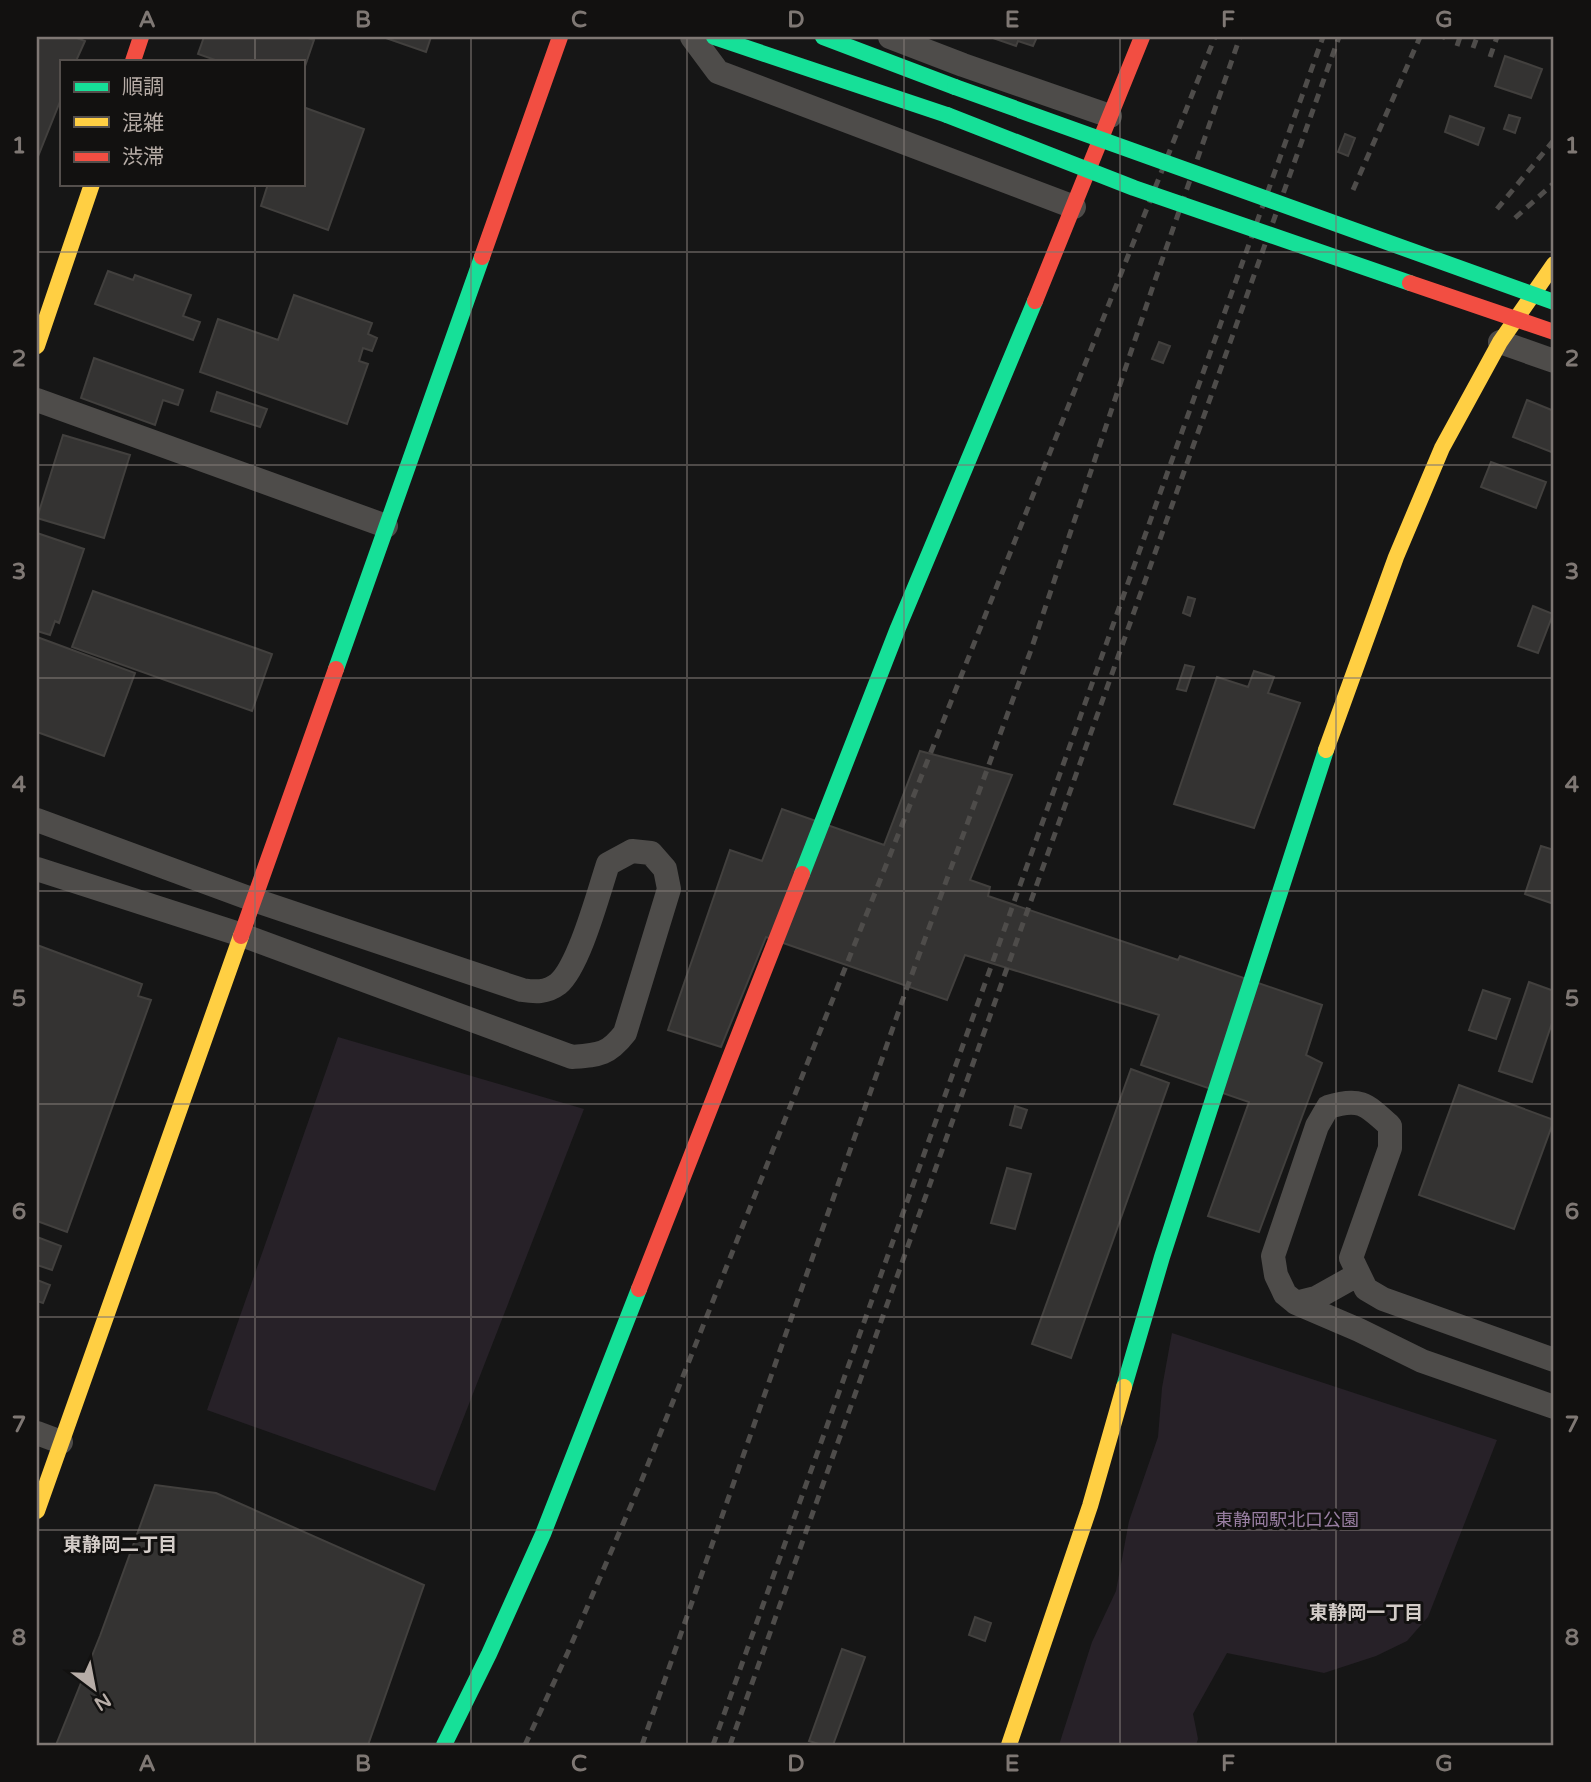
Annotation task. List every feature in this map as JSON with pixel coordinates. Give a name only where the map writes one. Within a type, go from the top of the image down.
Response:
[{"type":"street","points":[[133,60],[141,37]]},
{"type":"street","points":[[37,1511],[560,37]]},
{"type":"street","points":[[692,37],[718,72],[1074,207]]},
{"type":"street","points":[[714,37],[947,115],[1134,188],[1554,332]]},
{"type":"street","points":[[823,37],[1554,302]]},
{"type":"street","points":[[890,37],[1110,116]]},
{"type":"street","points":[[444,1745],[543,1534],[898,628],[1142,37]]},
{"type":"street","points":[[37,346],[91,186]]},
{"type":"street","points":[[1010,1745],[1090,1506],[1162,1257],[1291,854],[1350,680],[1396,557],[1442,448],[1500,342],[1552,269]]},
{"type":"street","points":[[1500,342],[1554,361]]},
{"type":"street","points":[[37,400],[386,526]]},
{"type":"street","points":[[37,820],[254,900],[522,990],[541,992],[559,983],[576,956],[608,864],[632,851],[651,853],[665,869],[669,889],[625,1033],[614,1048],[596,1055],[572,1057],[242,935],[37,869]]},
{"type":"street","points":[[1554,1360],[1394,1304],[1366,1289],[1351,1258],[1390,1148],[1390,1126],[1366,1103],[1346,1102],[1328,1107],[1317,1126],[1273,1256],[1276,1275],[1285,1294],[1296,1303],[1422,1361],[1554,1407]]},
{"type":"street","points":[[1296,1303],[1316,1298],[1357,1275]]},
{"type":"street","points":[[37,1433],[61,1441]]},
{"type":"green space","points":[[338,1037],[584,1109],[435,1491],[207,1410]]},
{"type":"green space","name":"東静岡駅北口公園","points":[[1172,1333],[1497,1440],[1428,1617],[1407,1641],[1376,1656],[1324,1673],[1227,1653],[1193,1714],[1198,1739],[1196,1745],[1059,1745],[1092,1642],[1116,1591],[1129,1521],[1158,1437],[1162,1388]]},
{"type":"building","points":[[37,37],[74,37],[85,41],[76,60],[60,60],[60,102],[37,159]]},
{"type":"building","points":[[204,37],[305,37],[314,40],[304,69],[304,60],[215,60],[198,54]]},
{"type":"building","points":[[383,37],[431,37],[426,52]]},
{"type":"building","points":[[1037,37],[1033,46],[1018,41],[1016,46],[993,38]]},
{"type":"building","points":[[1505,56],[1542,69],[1531,98],[1495,86]]},
{"type":"building","points":[[304,107],[364,129],[328,230],[261,206],[267,186],[304,186]]},
{"type":"building","points":[[1509,115],[1520,118],[1515,133],[1504,129]]},
{"type":"building","points":[[1450,116],[1484,128],[1478,145],[1445,132]]},
{"type":"building","points":[[1345,134],[1355,138],[1348,156],[1338,152]]},
{"type":"building","points":[[108,271],[133,280],[135,275],[191,295],[183,316],[200,322],[193,340],[95,304]]},
{"type":"building","points":[[294,295],[372,323],[368,334],[377,338],[372,351],[363,348],[359,361],[368,364],[347,424],[200,372],[218,319],[278,340]]},
{"type":"building","points":[[1159,342],[1170,346],[1163,363],[1152,359]]},
{"type":"building","points":[[94,358],[183,390],[178,405],[163,400],[155,425],[81,398]]},
{"type":"building","points":[[217,392],[267,409],[260,427],[211,411]]},
{"type":"building","points":[[1527,400],[1554,411],[1554,453],[1513,437]]},
{"type":"building","points":[[63,435],[130,455],[104,538],[37,518]]},
{"type":"building","points":[[1491,462],[1546,482],[1536,508],[1481,487]]},
{"type":"building","points":[[37,533],[84,549],[59,623],[55,621],[50,635],[37,631]]},
{"type":"building","points":[[93,591],[272,654],[252,711],[72,647]]},
{"type":"building","points":[[1188,597],[1195,599],[1190,616],[1183,613]]},
{"type":"building","points":[[1533,606],[1553,614],[1538,653],[1518,646]]},
{"type":"building","points":[[37,637],[135,673],[104,756],[37,732]]},
{"type":"building","points":[[1185,665],[1194,667],[1186,691],[1177,689]]},
{"type":"building","points":[[1254,671],[1274,677],[1268,693],[1300,703],[1254,828],[1174,804],[1217,677],[1248,687]]},
{"type":"building","points":[[920,751],[1012,775],[970,880],[990,887],[988,896],[1178,960],[1180,956],[1322,1005],[1306,1055],[1322,1063],[1259,1232],[1208,1216],[1249,1102],[1141,1065],[1159,1015],[965,955],[947,1000],[766,937],[721,1047],[668,1030],[730,850],[762,861],[782,809],[884,845]]},
{"type":"building","points":[[1541,846],[1554,850],[1554,904],[1525,894]]},
{"type":"building","points":[[37,945],[142,984],[138,996],[151,1000],[67,1232],[37,1221]]},
{"type":"building","points":[[1529,982],[1554,991],[1554,1017],[1532,1082],[1499,1071]]},
{"type":"building","points":[[1483,990],[1510,999],[1496,1039],[1469,1030]]},
{"type":"building","points":[[1131,1069],[1169,1083],[1071,1358],[1032,1344]]},
{"type":"building","points":[[1459,1085],[1554,1120],[1514,1229],[1419,1195]]},
{"type":"building","points":[[1015,1106],[1027,1110],[1021,1128],[1010,1125]]},
{"type":"building","points":[[1007,1168],[1031,1174],[1015,1229],[991,1223]]},
{"type":"building","points":[[37,1237],[61,1246],[52,1270],[37,1265]]},
{"type":"building","points":[[37,1280],[50,1285],[43,1303],[37,1301]]},
{"type":"building","points":[[155,1485],[216,1493],[424,1585],[368,1745],[56,1745],[100,1636]]},
{"type":"building","points":[[975,1617],[991,1623],[985,1641],[969,1635]]},
{"type":"building","points":[[842,1649],[865,1657],[833,1745],[822,1745],[809,1741]]},
{"type":"railway","points":[[525,1745],[641,1482],[1215,37]]},
{"type":"railway","points":[[642,1745],[904,996],[1031,650],[1240,37]]},
{"type":"railway","points":[[713,1745],[1323,37]]},
{"type":"railway","points":[[730,1745],[1339,37]]},
{"type":"railway","points":[[1353,190],[1420,37]]},
{"type":"railway","points":[[1457,46],[1460,37]]},
{"type":"railway","points":[[1473,48],[1477,37]]},
{"type":"railway","points":[[1490,57],[1497,37]]},
{"type":"railway","points":[[1497,209],[1554,140]]},
{"type":"railway","points":[[1515,218],[1554,183]]},
{"type":"traffic: fast","points":[[714,37],[947,115]]},
{"type":"traffic: fast","points":[[823,37],[955,87]]},
{"type":"traffic: fast","points":[[955,87],[1554,302]]},
{"type":"traffic: fast","points":[[947,115],[1134,188],[1410,283]]},
{"type":"traffic: fast","points":[[336,669],[482,257]]},
{"type":"traffic: fast","points":[[802,874],[898,628],[1035,301]]},
{"type":"traffic: fast","points":[[1124,1387],[1162,1257],[1326,750]]},
{"type":"traffic: fast","points":[[444,1745],[543,1534],[639,1289]]},
{"type":"traffic: slow","points":[[37,346],[91,186]]},
{"type":"traffic: slow","points":[[1326,750],[1396,557],[1442,448],[1500,342],[1554,264]]},
{"type":"traffic: slow","points":[[37,1511],[241,936]]},
{"type":"traffic: slow","points":[[1009,1745],[1090,1506],[1124,1387]]},
{"type":"traffic: jam","points":[[133,60],[141,37]]},
{"type":"traffic: jam","points":[[482,257],[560,37]]},
{"type":"traffic: jam","points":[[1035,301],[1142,37]]},
{"type":"traffic: jam","points":[[1410,283],[1554,332]]},
{"type":"traffic: jam","points":[[241,936],[336,669]]},
{"type":"traffic: jam","points":[[639,1289],[802,874]]},
{"type":"district","name":"東静岡二丁目","points":[[120,1545]]},
{"type":"district","name":"東静岡一丁目","points":[[1366,1613]]}]
